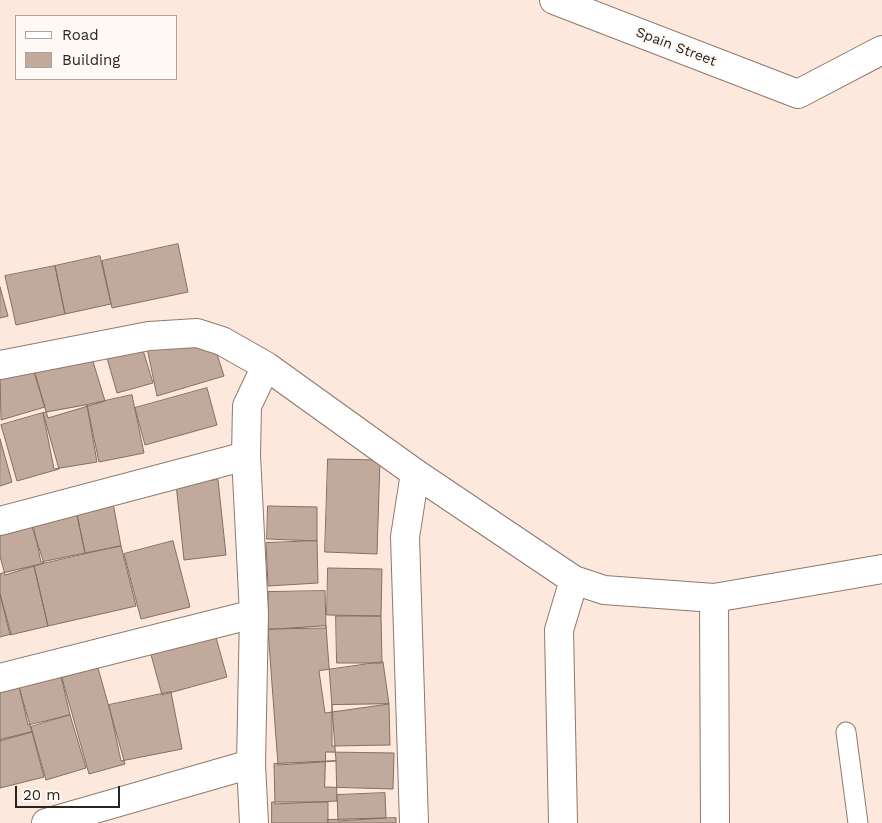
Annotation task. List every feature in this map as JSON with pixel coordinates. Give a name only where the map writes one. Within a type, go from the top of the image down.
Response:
[{"type":"street","name":"Spain Street","points":[[554,0],[798,94],[882,50]]},
{"type":"street","points":[[0,366],[149,336],[197,333],[222,341],[266,366],[414,473],[574,580],[604,590],[714,598],[882,569]]},
{"type":"street","points":[[254,823],[250,764],[254,614],[246,456],[247,406],[266,366]]},
{"type":"street","points":[[0,521],[246,456]]},
{"type":"street","points":[[414,473],[405,536],[414,823]]},
{"type":"street","points":[[563,823],[559,630],[574,580]]},
{"type":"street","points":[[714,598],[715,823]]},
{"type":"street","points":[[0,678],[254,614]]},
{"type":"street","points":[[46,823],[250,764]]},
{"type":"lane","points":[[846,732],[858,823]]},
{"type":"building","points":[[178,244],[188,292],[112,308],[102,261]]},
{"type":"building","points":[[100,256],[111,304],[65,314],[55,266]]},
{"type":"building","points":[[55,266],[65,314],[16,325],[5,276]]},
{"type":"building","points":[[0,287],[8,316],[0,318]]},
{"type":"building","points":[[192,341],[215,348],[224,376],[157,396],[147,348]]},
{"type":"building","points":[[142,347],[153,383],[117,393],[107,358]]},
{"type":"building","points":[[91,355],[105,401],[48,418],[34,372]]},
{"type":"building","points":[[32,363],[45,407],[1,420],[0,373]]},
{"type":"building","points":[[207,388],[217,425],[145,445],[135,408]]},
{"type":"building","points":[[132,395],[144,453],[99,462],[87,405]]},
{"type":"building","points":[[87,405],[97,462],[54,469],[43,413]]},
{"type":"building","points":[[43,413],[59,469],[17,481],[1,425]]},
{"type":"building","points":[[0,439],[12,482],[0,486]]},
{"type":"building","points":[[328,459],[380,460],[377,554],[325,552]]},
{"type":"building","points":[[218,480],[226,555],[184,560],[176,484]]},
{"type":"building","points":[[113,503],[121,546],[85,553],[76,510]]},
{"type":"building","points":[[268,506],[317,507],[317,541],[267,539]]},
{"type":"building","points":[[76,510],[85,553],[41,562],[32,520]]},
{"type":"building","points":[[29,518],[44,563],[5,575],[0,556],[0,523]]},
{"type":"building","points":[[173,541],[190,607],[141,619],[124,554]]},
{"type":"building","points":[[317,541],[318,583],[268,586],[266,543]]},
{"type":"building","points":[[121,546],[136,606],[48,626],[34,566]]},
{"type":"building","points":[[34,566],[48,626],[10,635],[0,594],[0,574]]},
{"type":"building","points":[[328,568],[382,569],[381,616],[327,615]]},
{"type":"building","points":[[325,591],[326,628],[268,629],[268,592]]},
{"type":"building","points":[[0,594],[11,634],[0,637]]},
{"type":"building","points":[[336,616],[381,616],[382,663],[337,663]]},
{"type":"building","points":[[326,626],[336,761],[278,765],[268,630]]},
{"type":"building","points":[[215,634],[227,677],[162,695],[150,651]]},
{"type":"building","points":[[383,662],[389,704],[325,713],[319,671]]},
{"type":"building","points":[[98,668],[125,764],[89,774],[62,678]]},
{"type":"building","points":[[61,676],[70,715],[28,725],[19,686]]},
{"type":"building","points":[[16,677],[32,732],[0,741],[0,682]]},
{"type":"building","points":[[171,692],[182,749],[121,761],[109,705]]},
{"type":"building","points":[[389,704],[390,745],[332,746],[332,705]]},
{"type":"building","points":[[70,715],[86,768],[46,780],[31,727]]},
{"type":"building","points":[[32,732],[44,777],[0,788],[0,740]]},
{"type":"building","points":[[326,752],[394,753],[393,789],[325,787]]},
{"type":"building","points":[[336,761],[337,801],[275,804],[274,764]]},
{"type":"building","points":[[385,793],[386,818],[338,821],[337,795]]},
{"type":"building","points":[[272,802],[328,802],[328,823],[272,823]]},
{"type":"building","points":[[396,818],[396,823],[328,823],[327,820]]}]
